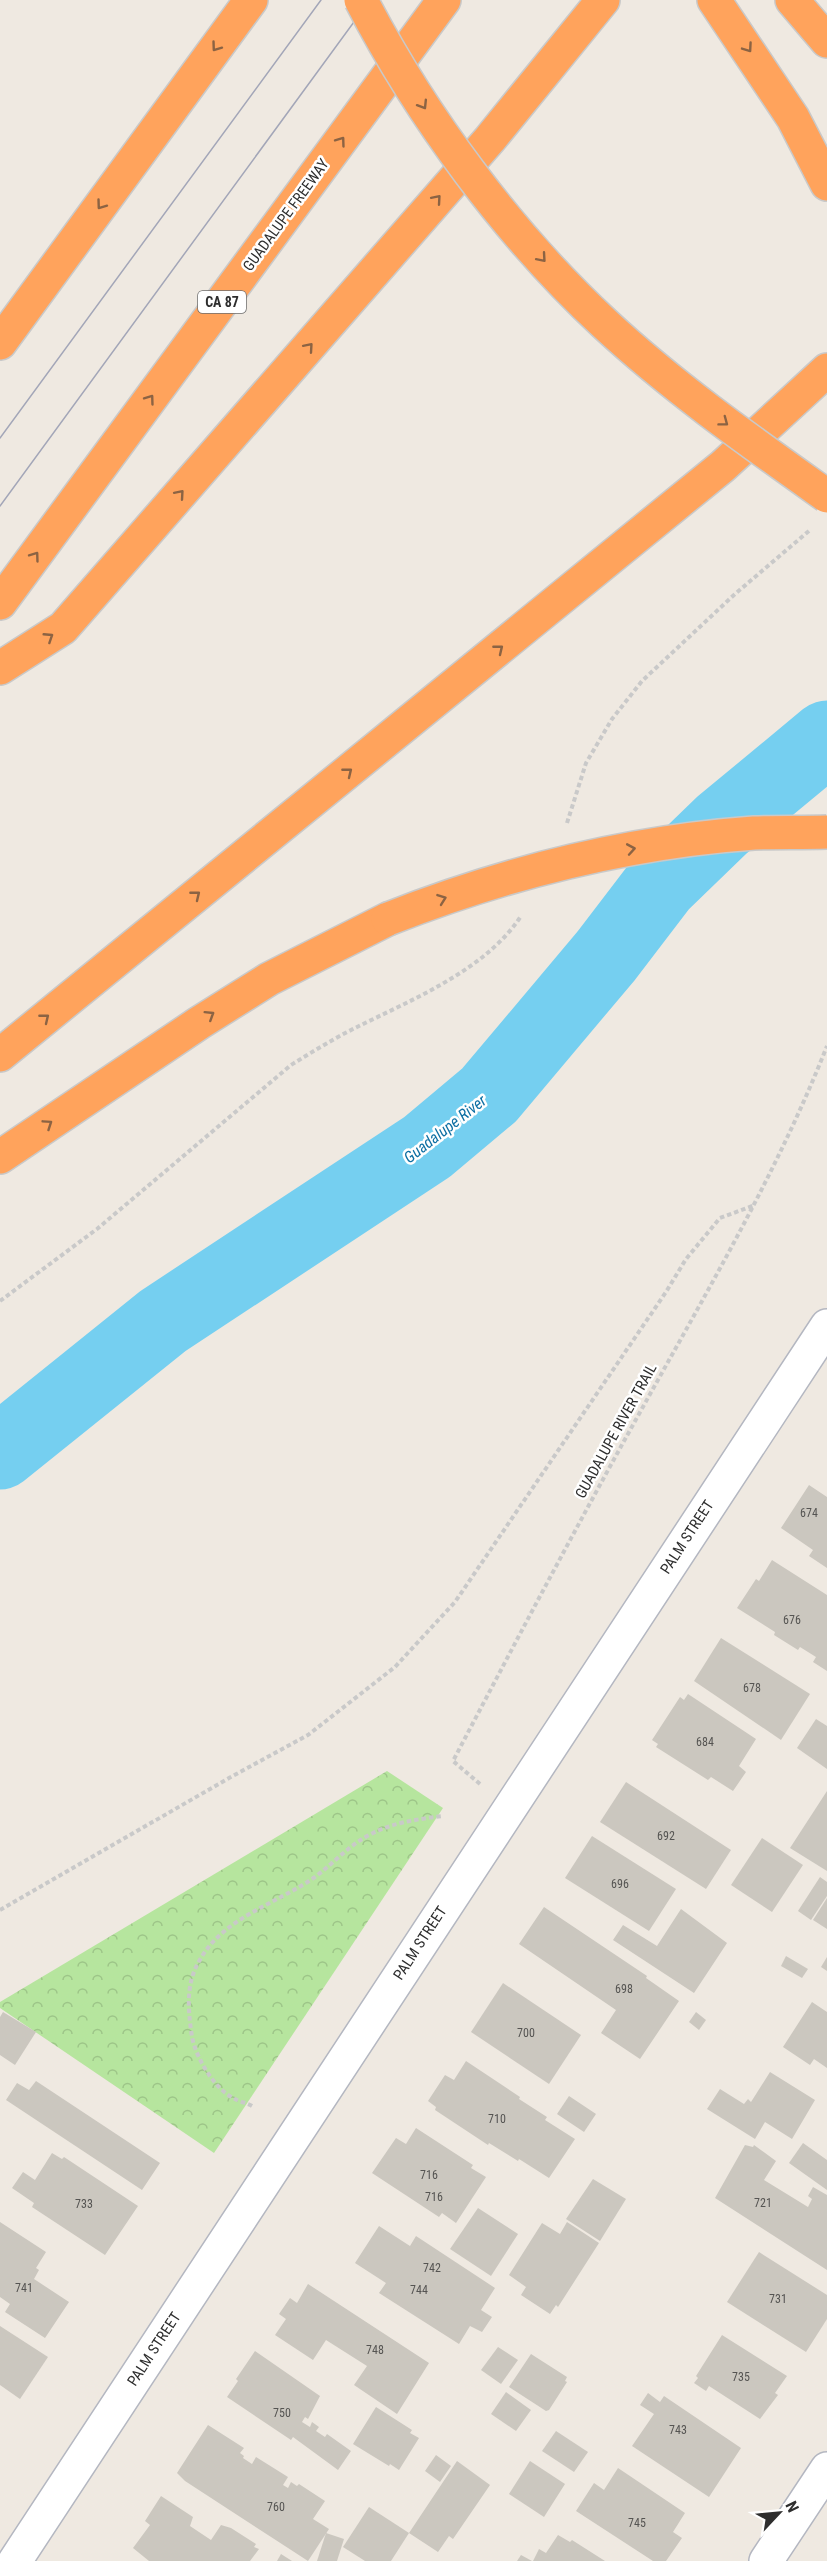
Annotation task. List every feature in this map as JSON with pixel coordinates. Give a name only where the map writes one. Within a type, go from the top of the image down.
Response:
[{"type":"highway","points":[[0,343],[251,0]]},
{"type":"highway","points":[[361,0],[427,112],[483,189],[547,264],[605,324],[678,387],[827,496]]},
{"type":"highway","name":"GUADALUPE FREEWAY","points":[[0,603],[444,0]]},
{"type":"highway","points":[[0,669],[63,628],[490,139],[603,0]]},
{"type":"highway","points":[[714,0],[793,117],[827,184]]},
{"type":"highway","points":[[792,0],[827,41]]},
{"type":"highway","points":[[0,1055],[723,466],[827,370]]},
{"type":"highway","points":[[0,1157],[199,1023],[269,979],[388,919],[465,890],[531,871],[604,854],[679,841],[733,835],[827,832]]},
{"type":"street","name":"PALM STREET","points":[[15,2561],[827,1326]]},
{"type":"street","points":[[766,2561],[827,2469]]},
{"type":"path","name":"GUADALUPE RIVER TRAIL","points":[[510,1805],[470,1777],[453,1761],[600,1485],[755,1205],[807,1097],[827,1046]]},
{"type":"path","points":[[0,1910],[308,1735],[395,1667],[456,1602],[686,1259],[720,1218],[755,1205]]},
{"type":"path","points":[[252,2106],[233,2099],[209,2077],[194,2048],[188,2012],[189,1982],[201,1957],[222,1932],[300,1886],[346,1849],[373,1832],[403,1821],[443,1816]]},
{"type":"green space","points":[[387,1771],[443,1808],[214,2153],[0,2008],[0,2002]]},
{"type":"building","points":[[809,1485],[827,1497],[827,1568],[809,1556],[813,1550],[781,1528]]},
{"type":"building","points":[[772,1560],[827,1595],[827,1671],[813,1662],[816,1657],[800,1647],[798,1650],[737,1608],[756,1579],[759,1581]]},
{"type":"building","points":[[721,1638],[810,1694],[781,1740],[694,1681]]},
{"type":"building","points":[[688,1694],[756,1739],[739,1766],[746,1772],[733,1791],[711,1777],[708,1780],[656,1747],[658,1744],[652,1740],[680,1697],[684,1700]]},
{"type":"building","points":[[816,1719],[827,1726],[827,1769],[797,1748]]},
{"type":"building","points":[[626,1782],[731,1850],[706,1889],[600,1822]]},
{"type":"building","points":[[827,1791],[827,1871],[790,1848]]},
{"type":"building","points":[[592,1836],[676,1889],[649,1931],[565,1878]]},
{"type":"building","points":[[762,1838],[803,1865],[772,1912],[731,1885]]},
{"type":"building","points":[[820,1877],[827,1882],[827,1896],[811,1920],[798,1911]]},
{"type":"building","points":[[827,1898],[827,1929],[813,1920]]},
{"type":"building","points":[[544,1907],[647,1976],[646,1978],[679,2001],[640,2059],[601,2033],[616,2010],[519,1944]]},
{"type":"building","points":[[681,1909],[727,1943],[694,1993],[613,1940],[623,1925],[657,1946]]},
{"type":"building","points":[[786,1956],[808,1969],[802,1978],[781,1966]]},
{"type":"building","points":[[827,1957],[827,1971],[821,1967]]},
{"type":"building","points":[[503,1983],[581,2035],[549,2084],[471,2032]]},
{"type":"building","points":[[812,2002],[827,2012],[827,2068],[814,2059],[810,2065],[783,2047]]},
{"type":"building","points":[[3,2012],[36,2032],[15,2065],[0,2055],[0,2017]]},
{"type":"building","points":[[696,2012],[706,2020],[699,2030],[689,2022]]},
{"type":"building","points":[[466,2061],[520,2097],[519,2099],[547,2117],[545,2120],[575,2139],[549,2178],[519,2159],[518,2161],[489,2143],[488,2145],[435,2110],[436,2107],[428,2101],[445,2075],[454,2080]]},
{"type":"building","points":[[770,2072],[815,2100],[792,2139],[765,2122],[755,2139],[707,2109],[720,2089],[744,2104],[748,2099],[751,2102]]},
{"type":"building","points":[[36,2081],[160,2163],[142,2190],[6,2100],[17,2083],[29,2090]]},
{"type":"building","points":[[569,2096],[596,2114],[584,2132],[557,2114]]},
{"type":"building","points":[[416,2128],[473,2165],[471,2168],[486,2177],[456,2223],[442,2213],[439,2217],[372,2173],[396,2138],[406,2144]]},
{"type":"building","points":[[803,2143],[827,2160],[827,2190],[789,2163]]},
{"type":"building","points":[[745,2145],[753,2147],[754,2145],[776,2161],[764,2180],[808,2207],[812,2199],[808,2196],[813,2187],[827,2195],[827,2270],[715,2198]]},
{"type":"building","points":[[52,2153],[62,2159],[64,2157],[138,2206],[105,2255],[32,2207],[34,2203],[12,2188],[23,2172],[35,2180]]},
{"type":"building","points":[[593,2179],[626,2199],[600,2241],[566,2219]]},
{"type":"building","points":[[478,2208],[518,2234],[491,2276],[450,2249]]},
{"type":"building","points":[[0,2222],[46,2252],[36,2268],[39,2270],[34,2279],[69,2302],[45,2338],[5,2312],[10,2304],[0,2297]]},
{"type":"building","points":[[567,2222],[599,2243],[558,2307],[556,2305],[550,2314],[521,2295],[526,2287],[509,2275],[542,2223],[560,2234]]},
{"type":"building","points":[[379,2226],[410,2246],[416,2236],[495,2288],[481,2310],[492,2317],[482,2332],[470,2326],[459,2344],[379,2293],[386,2283],[355,2263]]},
{"type":"building","points":[[759,2252],[827,2295],[827,2319],[806,2352],[727,2302]]},
{"type":"building","points":[[308,2284],[429,2363],[397,2414],[354,2385],[367,2366],[326,2340],[313,2360],[275,2335],[286,2319],[279,2314],[290,2298],[297,2303]]},
{"type":"building","points":[[0,2326],[48,2357],[20,2399],[0,2385]]},
{"type":"building","points":[[722,2335],[787,2376],[775,2393],[778,2395],[760,2419],[709,2386],[706,2391],[694,2383]]},
{"type":"building","points":[[498,2347],[518,2360],[501,2384],[481,2370]]},
{"type":"building","points":[[255,2351],[320,2396],[308,2419],[305,2417],[302,2422],[310,2427],[312,2422],[319,2427],[316,2431],[325,2437],[327,2434],[351,2451],[338,2470],[293,2437],[291,2440],[227,2397]]},
{"type":"building","points":[[531,2354],[567,2377],[565,2381],[567,2382],[549,2410],[546,2411],[509,2387]]},
{"type":"building","points":[[506,2392],[531,2410],[516,2431],[491,2414]]},
{"type":"building","points":[[648,2393],[660,2402],[664,2396],[741,2448],[709,2497],[632,2446],[654,2414],[640,2405]]},
{"type":"building","points":[[376,2407],[412,2430],[410,2433],[419,2438],[399,2470],[353,2444]]},
{"type":"building","points":[[208,2425],[244,2448],[240,2453],[252,2464],[256,2457],[288,2477],[283,2485],[288,2488],[291,2482],[297,2486],[299,2484],[325,2501],[313,2519],[329,2529],[308,2561],[185,2481],[177,2473]]},
{"type":"building","points":[[556,2431],[588,2452],[574,2472],[542,2451]]},
{"type":"building","points":[[436,2455],[451,2466],[440,2482],[425,2471]]},
{"type":"building","points":[[457,2461],[490,2485],[453,2539],[449,2536],[438,2552],[409,2533]]},
{"type":"building","points":[[530,2461],[565,2484],[544,2517],[509,2494]]},
{"type":"building","points":[[618,2468],[685,2513],[673,2532],[682,2538],[666,2561],[653,2561],[576,2511],[594,2483],[604,2490]]},
{"type":"building","points":[[161,2496],[193,2517],[190,2526],[211,2540],[221,2525],[231,2528],[256,2544],[254,2547],[259,2549],[250,2561],[149,2561],[133,2548],[150,2525],[145,2521]]},
{"type":"building","points":[[369,2507],[409,2533],[391,2561],[365,2561],[343,2547]]},
{"type":"building","points":[[326,2533],[344,2539],[337,2561],[317,2561]]},
{"type":"building","points":[[558,2535],[570,2542],[572,2540],[605,2561],[533,2561],[539,2549],[546,2553]]},
{"type":"building","points":[[281,2554],[292,2561],[277,2561]]},
{"type":"building","points":[[521,2555],[532,2561],[517,2561]]},
{"type":"waterway","name":"Guadalupe River","points":[[0,1452],[163,1321],[427,1147],[489,1095],[606,956],[661,884],[722,825],[827,738]]},
{"type":"tram line","points":[[0,438],[321,0]]},
{"type":"tram line","points":[[0,506],[370,0]]}]
